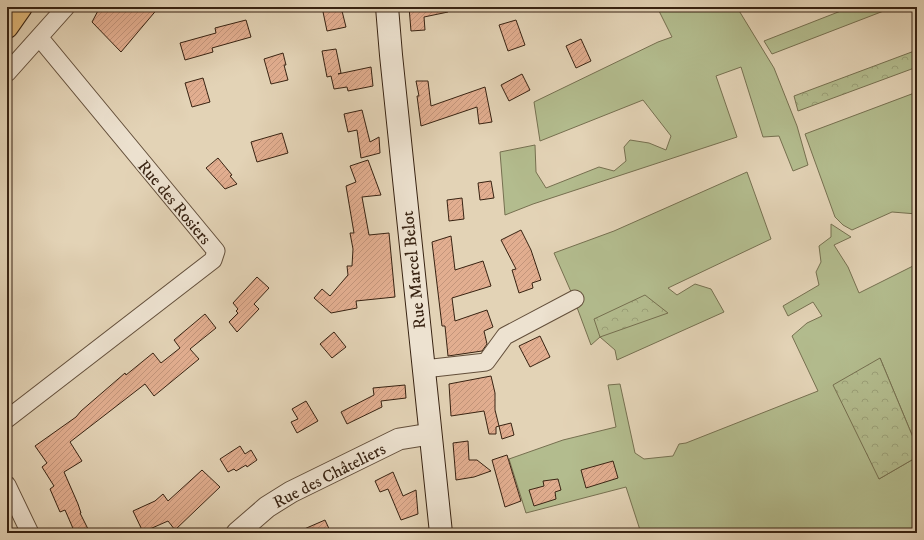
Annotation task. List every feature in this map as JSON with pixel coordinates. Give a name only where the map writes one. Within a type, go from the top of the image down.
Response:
[{"type":"main road","points":[[7,27],[21,7]]},
{"type":"main road","name":"Rue Marcel Belot","points":[[387,7],[440,533]]},
{"type":"street","points":[[7,73],[66,7]]},
{"type":"street","name":"Rue des Rosiers","points":[[7,419],[213,260],[216,251],[39,37]]},
{"type":"street","points":[[424,369],[486,362],[505,336],[575,299]]},
{"type":"street","name":"Rue des Châteliers","points":[[237,533],[267,507],[291,492],[399,439],[430,434]]},
{"type":"street","points":[[7,485],[30,533]]},
{"type":"green space","points":[[657,7],[739,7],[738,9],[774,68],[797,126],[808,165],[793,171],[779,136],[763,137],[741,67],[716,76],[737,137],[533,204],[505,215],[500,152],[535,145],[536,172],[546,188],[599,167],[614,171],[626,161],[624,147],[630,140],[649,143],[666,150],[671,136],[643,100],[540,141],[534,102],[658,42],[672,37]]},
{"type":"green space","points":[[851,7],[894,7],[772,54],[764,41]]},
{"type":"green space","points":[[917,50],[917,67],[798,111],[794,96]]},
{"type":"green space","points":[[917,92],[917,214],[892,212],[852,230],[843,225],[835,217],[805,134]]},
{"type":"green space","points":[[747,172],[771,239],[668,288],[677,295],[695,284],[711,289],[724,312],[617,360],[615,350],[600,337],[591,345],[572,294],[554,253],[614,231]]},
{"type":"green space","points":[[831,224],[851,237],[834,245],[848,267],[859,293],[917,264],[917,447],[880,358],[879,479],[917,457],[917,533],[641,533],[626,487],[526,513],[509,459],[563,440],[616,427],[608,385],[620,384],[635,453],[644,459],[673,456],[679,444],[686,443],[818,391],[792,336],[807,323],[822,316],[813,302],[788,316],[783,306],[819,285],[816,272],[821,262],[819,246],[831,237]]},
{"type":"green space","points":[[645,295],[668,313],[600,337],[594,319]]},
{"type":"green space","points":[[880,358],[917,447],[917,457],[879,479],[833,385]]},
{"type":"building","points":[[100,7],[159,7],[121,52],[92,22]]},
{"type":"building","points":[[322,7],[339,7],[340,11],[342,11],[346,27],[327,31]]},
{"type":"building","points":[[409,7],[447,7],[448,12],[424,17],[425,30],[411,31]]},
{"type":"building","points":[[246,20],[251,37],[212,48],[213,52],[185,60],[180,43],[216,33],[215,28]]},
{"type":"building","points":[[516,20],[525,45],[508,51],[499,25]]},
{"type":"building","points":[[581,39],[591,61],[576,68],[566,46]]},
{"type":"building","points":[[336,49],[341,73],[338,74],[371,67],[373,86],[348,91],[347,87],[334,89],[331,76],[327,77],[322,51]]},
{"type":"building","points":[[283,53],[286,65],[284,65],[288,80],[271,84],[264,59]]},
{"type":"building","points":[[522,74],[530,90],[509,101],[501,85]]},
{"type":"building","points":[[203,78],[210,102],[192,107],[185,83]]},
{"type":"building","points":[[416,81],[428,81],[431,106],[485,87],[492,122],[479,124],[477,107],[421,126],[417,96],[419,96]]},
{"type":"building","points":[[362,110],[370,142],[379,137],[380,153],[361,158],[357,130],[348,132],[344,114]]},
{"type":"building","points":[[282,133],[288,153],[257,162],[251,142]]},
{"type":"building","points":[[218,158],[232,175],[230,176],[237,184],[225,189],[206,168]]},
{"type":"building","points":[[368,160],[381,195],[362,197],[369,235],[389,233],[395,297],[356,301],[357,308],[331,313],[314,298],[322,289],[330,296],[348,275],[347,266],[352,266],[353,249],[350,233],[354,233],[346,186],[356,182],[350,166]]},
{"type":"building","points":[[491,181],[494,198],[480,200],[478,183]]},
{"type":"building","points":[[462,198],[464,219],[449,221],[447,200]]},
{"type":"building","points":[[521,230],[531,250],[541,280],[532,283],[533,288],[519,293],[512,270],[516,269],[501,240]]},
{"type":"building","points":[[451,236],[455,270],[483,261],[491,286],[452,298],[455,321],[487,310],[493,327],[484,331],[487,344],[482,351],[448,356],[445,326],[442,326],[432,242]]},
{"type":"building","points":[[257,277],[269,288],[254,304],[259,309],[237,332],[229,322],[238,313],[236,311],[238,309],[233,303]]},
{"type":"building","points":[[205,314],[216,328],[190,349],[199,359],[154,396],[145,384],[70,442],[82,461],[64,472],[78,504],[80,513],[90,533],[75,533],[65,510],[60,512],[50,489],[54,486],[42,467],[47,463],[35,446],[76,417],[125,373],[126,375],[153,353],[161,363],[180,348],[174,340]]},
{"type":"building","points":[[334,332],[346,347],[332,358],[320,344]]},
{"type":"building","points":[[540,336],[550,357],[530,367],[519,346]]},
{"type":"building","points":[[491,376],[495,393],[495,410],[499,426],[496,427],[496,434],[489,434],[484,411],[451,416],[449,384]]},
{"type":"building","points":[[405,385],[406,398],[381,401],[382,407],[347,424],[341,412],[374,395],[373,388]]},
{"type":"building","points":[[306,401],[318,421],[297,433],[291,422],[298,419],[292,409]]},
{"type":"building","points":[[511,423],[514,435],[502,439],[499,426]]},
{"type":"building","points":[[468,441],[469,460],[477,460],[491,471],[474,477],[456,480],[453,443]]},
{"type":"building","points":[[240,446],[245,454],[251,450],[257,460],[247,467],[246,465],[236,471],[234,469],[228,472],[220,459]]},
{"type":"building","points":[[507,455],[521,501],[505,507],[492,460]]},
{"type":"building","points":[[613,461],[618,478],[586,488],[581,470]]},
{"type":"building","points":[[202,470],[220,487],[175,530],[168,521],[143,532],[133,511],[155,501],[163,494],[168,501]]},
{"type":"building","points":[[393,472],[403,496],[416,490],[418,514],[401,520],[388,489],[380,492],[375,481]]},
{"type":"building","points":[[558,479],[561,490],[555,492],[556,499],[534,506],[529,490],[544,486],[543,481]]},
{"type":"building","points":[[325,520],[331,533],[295,533]]}]
